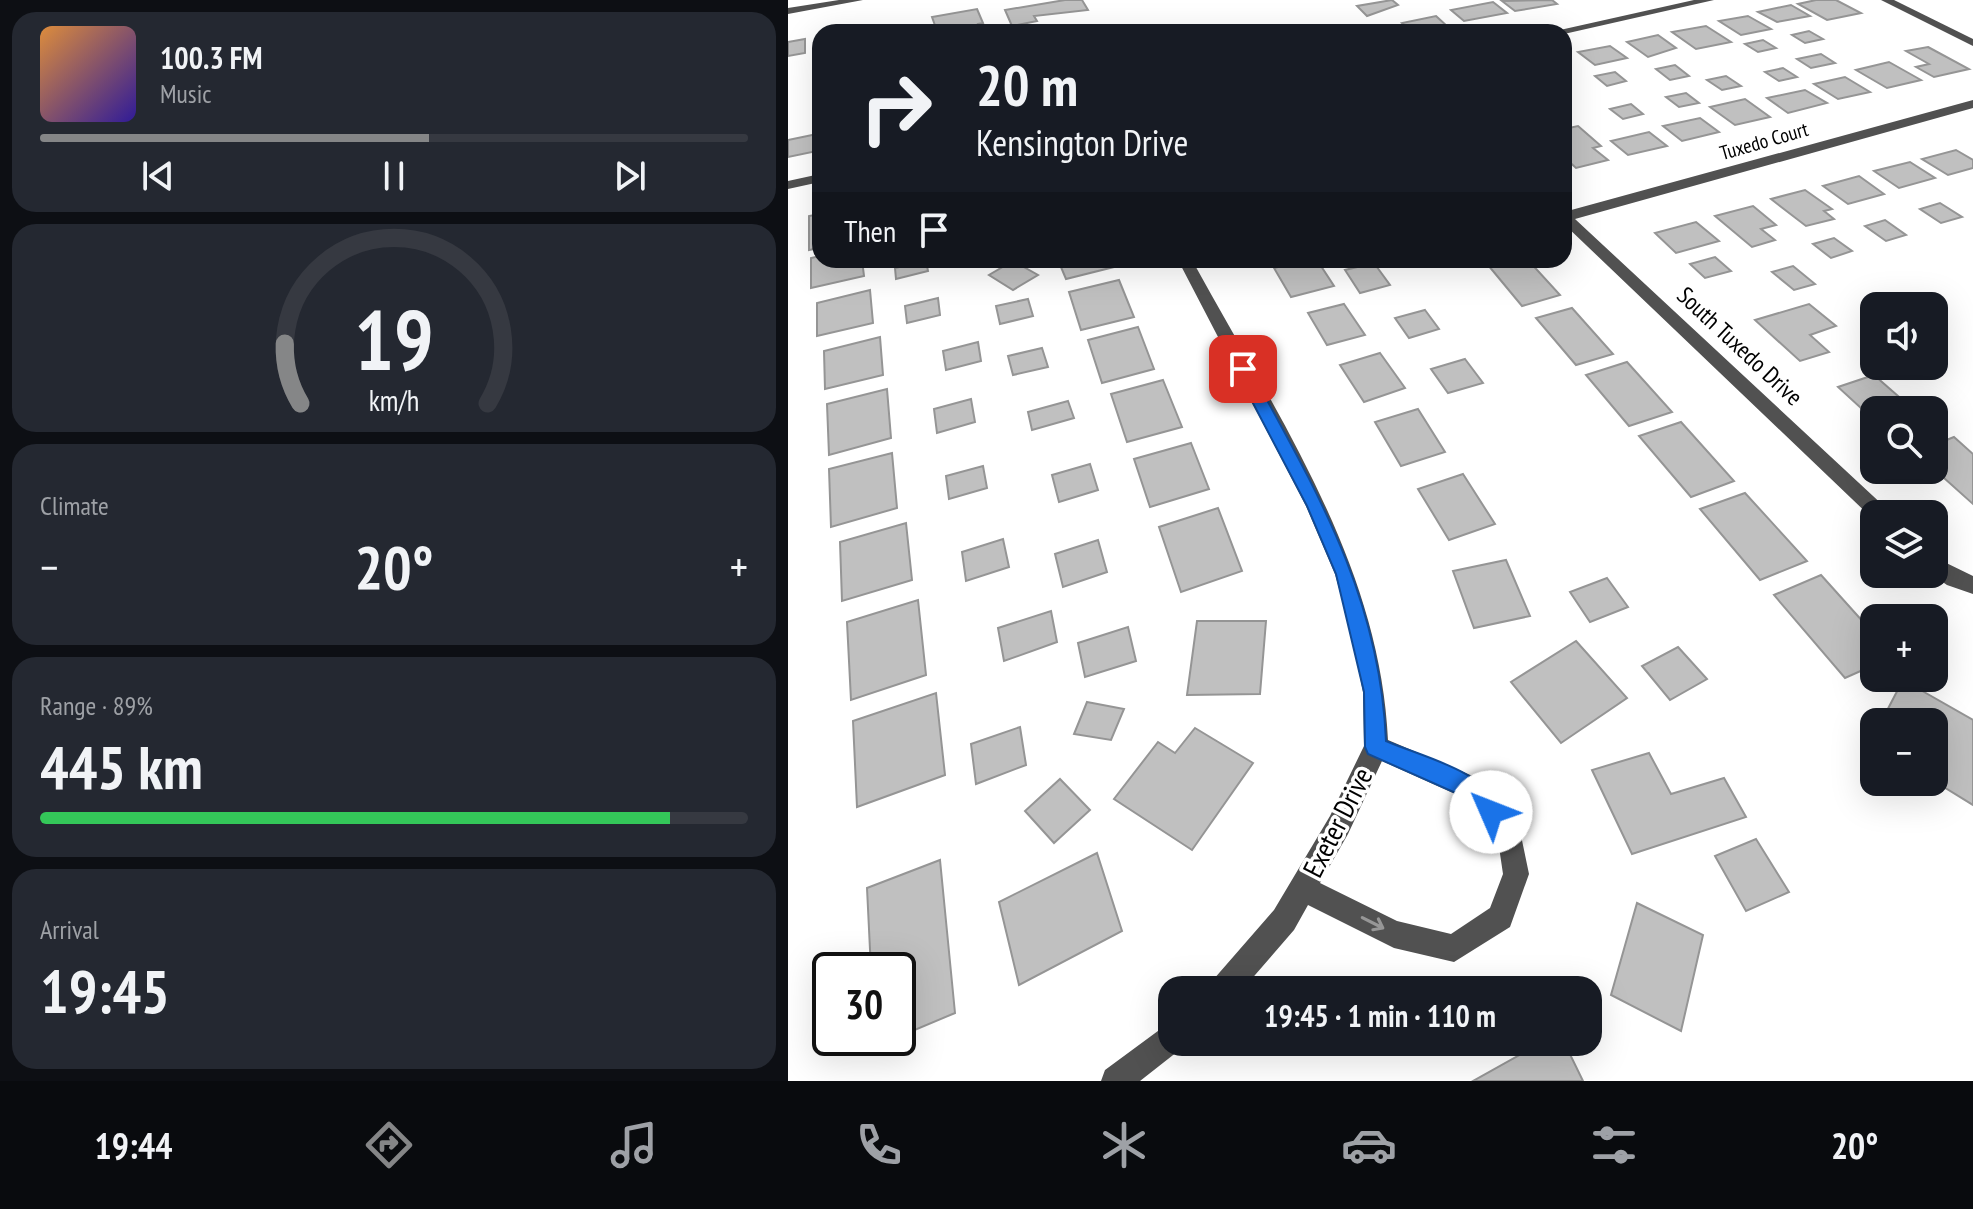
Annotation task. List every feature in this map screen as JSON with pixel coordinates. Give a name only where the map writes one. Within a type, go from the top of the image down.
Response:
[{"type":"street","points":[[788,11],[858,0]]},
{"type":"street","points":[[1572,29],[1709,0]]},
{"type":"street","points":[[1886,0],[1973,43]]},
{"type":"street","name":"Tuxedo Court","points":[[1572,214],[1973,104]]},
{"type":"street","points":[[788,185],[812,180]]},
{"type":"street","name":"South Tuxedo Drive","points":[[1572,223],[1865,500]]},
{"type":"street","points":[[1189,268],[1316,506],[1345,574],[1374,692],[1376,747]]},
{"type":"street","points":[[1948,575],[1973,585]]},
{"type":"street","name":"Exeter Drive","points":[[1235,976],[1284,920],[1339,825],[1376,747],[1473,789],[1510,835],[1516,874],[1500,917],[1454,948],[1394,934],[1303,888]]},
{"type":"street","points":[[1116,1081],[1158,1049]]},
{"type":"building","points":[[1082,0],[1088,10],[1034,16],[1037,21],[1011,24],[1005,10]]},
{"type":"building","points":[[1392,0],[1398,5],[1367,16],[1357,6]]},
{"type":"building","points":[[1552,0],[1557,4],[1515,11],[1502,1]]},
{"type":"building","points":[[1836,0],[1861,13],[1827,20],[1798,4]]},
{"type":"building","points":[[1493,2],[1507,13],[1464,21],[1451,10]]},
{"type":"building","points":[[1791,5],[1810,16],[1777,22],[1758,12]]},
{"type":"building","points":[[977,9],[983,23],[934,24],[932,17]]},
{"type":"building","points":[[1436,16],[1445,24],[1403,24]]},
{"type":"building","points":[[1748,16],[1771,29],[1741,35],[1719,21]]},
{"type":"building","points":[[1706,26],[1731,42],[1696,49],[1672,32]]},
{"type":"building","points":[[1809,31],[1823,39],[1805,43],[1792,35]]},
{"type":"building","points":[[1658,35],[1676,48],[1648,57],[1627,42]]},
{"type":"building","points":[[805,39],[805,53],[788,56],[788,42]]},
{"type":"building","points":[[1763,40],[1776,48],[1758,52],[1745,44]]},
{"type":"building","points":[[1610,46],[1627,58],[1595,65],[1578,52]]},
{"type":"building","points":[[1928,47],[1969,69],[1934,77],[1916,67],[1929,64],[1906,51]]},
{"type":"building","points":[[1821,54],[1835,63],[1811,68],[1797,59]]},
{"type":"building","points":[[1889,62],[1921,80],[1887,88],[1856,70]]},
{"type":"building","points":[[1675,65],[1689,76],[1670,80],[1656,69]]},
{"type":"building","points":[[1783,68],[1797,77],[1779,81],[1765,72]]},
{"type":"building","points":[[1615,72],[1626,81],[1607,86],[1595,76]]},
{"type":"building","points":[[1726,76],[1741,86],[1722,90],[1707,80]]},
{"type":"building","points":[[1845,77],[1870,92],[1838,99],[1814,84]]},
{"type":"building","points":[[1805,90],[1827,103],[1788,113],[1767,98]]},
{"type":"building","points":[[1686,93],[1699,103],[1679,107],[1666,97]]},
{"type":"building","points":[[1745,99],[1770,117],[1735,125],[1710,107]]},
{"type":"building","points":[[1631,104],[1643,114],[1623,119],[1610,109]]},
{"type":"building","points":[[1700,118],[1719,132],[1682,141],[1663,126]]},
{"type":"building","points":[[1578,126],[1601,146],[1593,148],[1608,160],[1576,168],[1572,164],[1572,127]]},
{"type":"building","points":[[1649,132],[1667,146],[1628,155],[1611,141]]},
{"type":"building","points":[[812,135],[812,152],[788,157],[788,140]]},
{"type":"building","points":[[1956,150],[1973,160],[1973,168],[1948,175],[1922,159]]},
{"type":"building","points":[[1910,162],[1935,178],[1899,188],[1874,171]]},
{"type":"building","points":[[1859,176],[1884,194],[1848,204],[1823,186]]},
{"type":"building","points":[[1805,190],[1832,209],[1824,211],[1834,219],[1806,226],[1771,199]]},
{"type":"building","points":[[1940,203],[1962,217],[1941,223],[1920,209]]},
{"type":"building","points":[[1753,206],[1776,225],[1761,229],[1775,240],[1752,247],[1715,216]]},
{"type":"building","points":[[812,215],[812,249],[809,250],[809,216]]},
{"type":"building","points":[[1885,220],[1906,235],[1886,241],[1865,226]]},
{"type":"building","points":[[1696,222],[1719,241],[1676,253],[1655,233]]},
{"type":"building","points":[[1834,238],[1852,251],[1831,258],[1813,244]]},
{"type":"building","points":[[1715,257],[1731,271],[1705,278],[1690,264]]},
{"type":"building","points":[[811,258],[812,268],[863,268],[864,276],[811,288]]},
{"type":"building","points":[[1793,266],[1815,284],[1794,290],[1772,272]]},
{"type":"building","points":[[895,268],[927,268],[928,271],[896,279]]},
{"type":"building","points":[[1001,268],[1026,268],[1038,275],[1013,290],[989,275]]},
{"type":"building","points":[[1061,268],[1110,268],[1066,279]]},
{"type":"building","points":[[1274,268],[1322,268],[1334,286],[1291,297]]},
{"type":"building","points":[[1378,268],[1390,285],[1360,293],[1345,270]]},
{"type":"building","points":[[1490,268],[1535,268],[1560,295],[1522,306]]},
{"type":"building","points":[[1119,280],[1134,317],[1081,330],[1069,292]]},
{"type":"building","points":[[870,290],[873,323],[817,336],[817,303]]},
{"type":"building","points":[[938,298],[940,315],[907,323],[905,306]]},
{"type":"building","points":[[1028,299],[1033,316],[1000,324],[996,306]]},
{"type":"building","points":[[1344,304],[1365,335],[1327,345],[1308,313]]},
{"type":"building","points":[[1809,304],[1836,326],[1810,335],[1829,352],[1800,361],[1755,320]]},
{"type":"building","points":[[1572,308],[1613,354],[1576,365],[1536,318]]},
{"type":"building","points":[[1425,310],[1439,329],[1409,338],[1395,318]]},
{"type":"building","points":[[1138,327],[1154,369],[1102,383],[1088,340]]},
{"type":"building","points":[[880,337],[883,375],[825,389],[824,351]]},
{"type":"building","points":[[978,342],[981,361],[946,370],[943,351]]},
{"type":"building","points":[[1042,348],[1048,367],[1013,375],[1008,356]]},
{"type":"building","points":[[1380,353],[1405,388],[1364,402],[1340,365]]},
{"type":"building","points":[[1465,359],[1483,383],[1448,393],[1431,369]]},
{"type":"building","points":[[1627,362],[1672,412],[1629,426],[1586,375]]},
{"type":"building","points":[[1163,380],[1182,427],[1127,442],[1111,394]]},
{"type":"building","points":[[1860,380],[1880,380],[1898,396],[1860,396],[1860,407],[1838,387]]},
{"type":"building","points":[[887,389],[891,438],[829,455],[827,404]]},
{"type":"building","points":[[971,399],[975,422],[937,433],[934,409]]},
{"type":"building","points":[[1068,401],[1074,418],[1032,430],[1028,412]]},
{"type":"building","points":[[1418,409],[1445,452],[1401,466],[1375,422]]},
{"type":"building","points":[[1681,422],[1734,481],[1691,497],[1639,436]]},
{"type":"building","points":[[1954,437],[1973,454],[1973,504],[1948,482],[1948,439]]},
{"type":"building","points":[[1191,443],[1209,489],[1150,507],[1134,459]]},
{"type":"building","points":[[892,453],[897,508],[831,527],[829,469]]},
{"type":"building","points":[[1090,464],[1098,490],[1059,502],[1052,475]]},
{"type":"building","points":[[983,466],[987,488],[949,499],[946,476]]},
{"type":"building","points":[[1463,474],[1495,524],[1449,540],[1418,489]]},
{"type":"building","points":[[1745,493],[1807,561],[1760,580],[1700,509]]},
{"type":"building","points":[[1218,508],[1242,571],[1181,592],[1159,527]]},
{"type":"building","points":[[906,523],[912,580],[842,601],[840,542]]},
{"type":"building","points":[[1003,539],[1009,567],[966,581],[962,552]]},
{"type":"building","points":[[1098,540],[1107,572],[1063,587],[1055,554]]},
{"type":"building","points":[[1506,560],[1530,616],[1474,628],[1453,571]]},
{"type":"building","points":[[1821,575],[1860,618],[1860,671],[1845,678],[1774,595]]},
{"type":"building","points":[[1607,578],[1628,607],[1590,622],[1570,592]]},
{"type":"building","points":[[918,600],[926,675],[851,700],[847,622]]},
{"type":"building","points":[[1051,611],[1057,642],[1004,661],[998,628]]},
{"type":"building","points":[[1197,621],[1266,621],[1260,694],[1187,695]]},
{"type":"building","points":[[1128,627],[1136,661],[1085,677],[1078,643]]},
{"type":"building","points":[[1576,641],[1627,698],[1561,743],[1511,682]]},
{"type":"building","points":[[1678,647],[1707,679],[1670,700],[1642,666]]},
{"type":"building","points":[[1897,692],[1924,692],[1973,720],[1973,805],[1948,790],[1948,708],[1888,708]]},
{"type":"building","points":[[936,693],[945,775],[857,807],[853,721]]},
{"type":"building","points":[[1087,702],[1124,709],[1111,740],[1074,734]]},
{"type":"building","points":[[1020,727],[1026,765],[976,784],[971,744]]},
{"type":"building","points":[[1195,728],[1253,763],[1192,850],[1114,799],[1158,742],[1175,753]]},
{"type":"building","points":[[1649,753],[1671,794],[1724,778],[1746,817],[1632,854],[1592,770]]},
{"type":"building","points":[[1060,779],[1090,810],[1054,843],[1025,811]]},
{"type":"building","points":[[1756,839],[1789,892],[1746,911],[1715,856]]},
{"type":"building","points":[[1097,853],[1122,931],[1019,985],[999,902]]},
{"type":"building","points":[[940,860],[955,1013],[916,1029],[916,952],[870,952],[867,888]]},
{"type":"building","points":[[1637,903],[1703,935],[1681,1031],[1611,995]]},
{"type":"building","points":[[1518,1056],[1571,1056],[1583,1081],[1473,1081]]},
{"type":"route","points":[[1243,369],[1316,506],[1345,574],[1362,632],[1374,692],[1376,747],[1473,789],[1491,812]]}]
